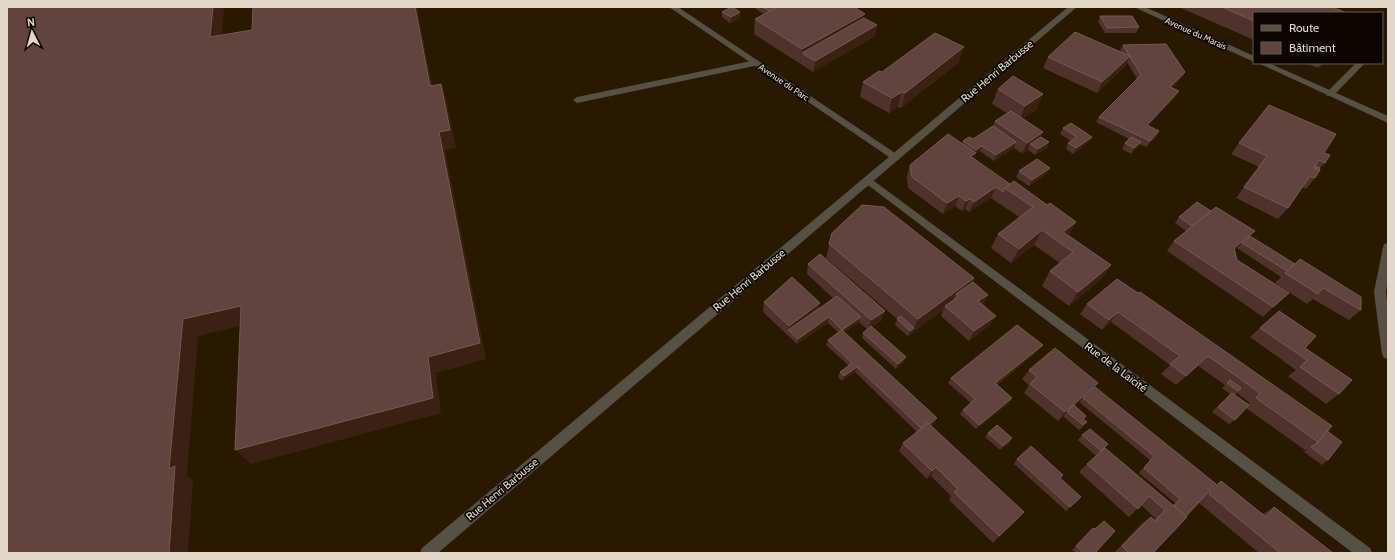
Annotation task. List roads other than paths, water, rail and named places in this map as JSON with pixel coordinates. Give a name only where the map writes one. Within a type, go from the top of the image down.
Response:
[{"type":"street","name":"Avenue du Parc","points":[[673,7],[895,157]]},
{"type":"street","name":"Rue Henri Barbusse","points":[[427,553],[1073,7]]},
{"type":"street","name":"Avenue du Marais","points":[[1139,7],[1253,60]]},
{"type":"street","points":[[577,100],[756,63]]},
{"type":"street","points":[[1264,64],[1388,120]]},
{"type":"street","points":[[1330,94],[1360,64]]},
{"type":"street","name":"Rue de la Laïcité","points":[[867,180],[1366,553]]},
{"type":"street","points":[[1388,248],[1380,292],[1388,354]]}]
